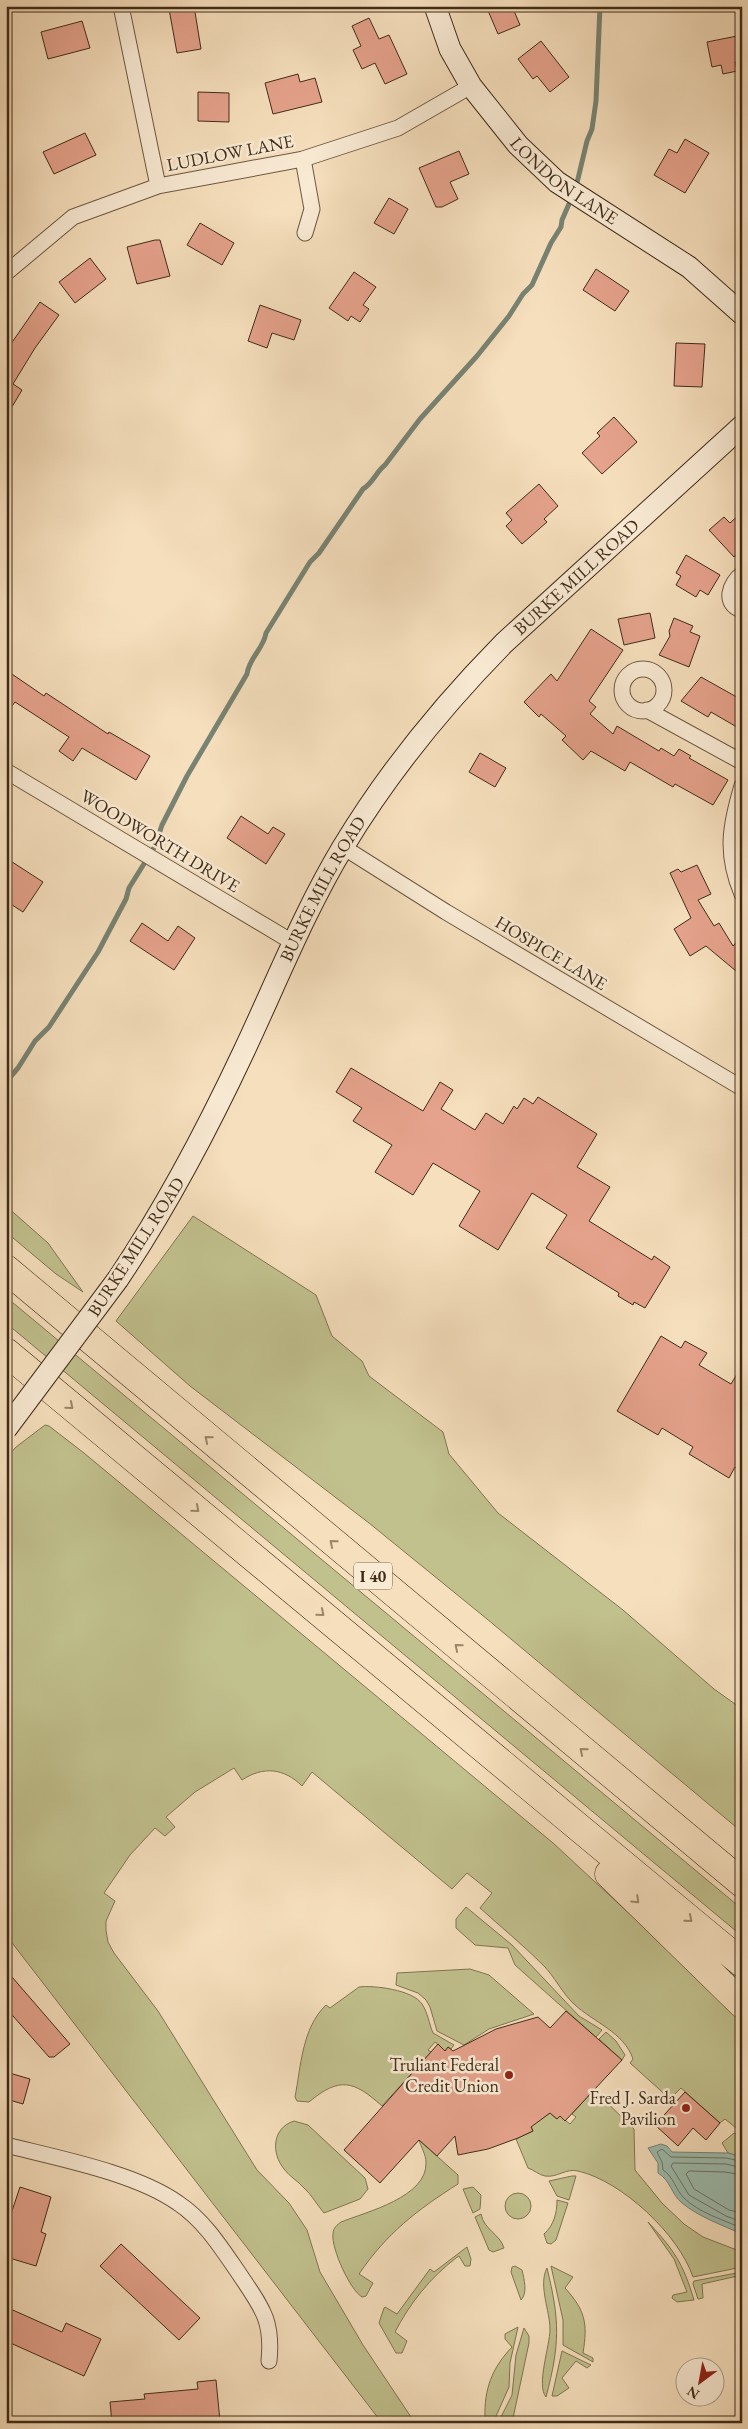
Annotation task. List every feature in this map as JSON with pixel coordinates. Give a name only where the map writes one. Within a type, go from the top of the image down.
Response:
[{"type":"highway","name":"I 40","points":[[6,1269],[742,1883]]},
{"type":"highway","points":[[6,1352],[742,1963]]},
{"type":"highway","points":[[463,1731],[742,2004]]},
{"type":"highway","points":[[610,1773],[742,1860]]},
{"type":"street","points":[[121,6],[158,186]]},
{"type":"street","name":"LONDON LANE","points":[[436,6],[450,49],[471,86],[518,145],[557,182],[690,267],[742,314]]},
{"type":"street","name":"LUDLOW LANE","points":[[6,273],[72,217],[158,186],[303,158],[398,128],[471,86]]},
{"type":"street","points":[[303,158],[312,209],[305,233]]},
{"type":"street","name":"BURKE MILL ROAD","points":[[6,1429],[118,1279],[156,1222],[188,1164],[294,943],[344,847],[397,768],[474,673],[504,643],[742,426]]},
{"type":"street","points":[[742,574],[732,583],[730,593],[731,601],[742,610]]},
{"type":"street","points":[[647,710],[742,762]]},
{"type":"street","name":"WOODWORTH DRIVE","points":[[6,771],[294,943]]},
{"type":"street","points":[[742,786],[732,824],[729,848],[742,894]]},
{"type":"street","name":"HOSPICE LANE","points":[[344,847],[446,912],[742,1088]]},
{"type":"street","points":[[6,2145],[99,2170],[160,2191],[180,2204],[216,2240],[261,2306],[269,2326],[271,2340],[268,2361]]},
{"type":"green space","points":[[6,1206],[48,1243],[83,1292],[56,1274],[6,1232]]},
{"type":"green space","points":[[193,1216],[316,1295],[332,1336],[362,1361],[369,1376],[443,1432],[449,1454],[498,1513],[623,1610],[714,1689],[742,1709],[742,1832],[487,1619],[369,1523],[190,1386],[116,1321]]},
{"type":"green space","points":[[6,1297],[742,1909],[742,1936],[6,1323]]},
{"type":"green space","points":[[45,1425],[49,1426],[84,1453],[553,1843],[742,2018],[742,2128],[736,2128],[725,2119],[720,2123],[681,2088],[670,2099],[630,2063],[633,2059],[623,2042],[574,2004],[543,1965],[480,1908],[492,1893],[467,1873],[452,1889],[312,1772],[302,1786],[288,1775],[273,1771],[258,1772],[242,1780],[234,1768],[195,1792],[166,1817],[175,1827],[165,1836],[155,1828],[130,1855],[104,1893],[115,1901],[106,1921],[108,1942],[114,1953],[158,2011],[257,2170],[289,2203],[307,2230],[320,2272],[363,2345],[415,2423],[382,2423],[6,1935],[6,1458],[16,1447]]},
{"type":"green space","points":[[466,1907],[512,1945],[579,2016],[602,2030],[596,2037],[515,1965],[508,1948],[475,1945],[456,1928],[456,1919]]},
{"type":"green space","points":[[470,1969],[489,1975],[534,2014],[489,2029],[464,2045],[437,2031],[426,2000],[418,1993],[396,1985],[397,1973]]},
{"type":"green space","points":[[359,1987],[393,1990],[417,1999],[424,2007],[433,2033],[454,2045],[451,2049],[448,2047],[445,2051],[435,2042],[428,2050],[431,2052],[382,2106],[363,2091],[347,2085],[338,2085],[330,2088],[309,2102],[297,2101],[295,2097],[301,2060],[312,2025],[326,2005],[330,2008]]},
{"type":"green space","points":[[606,2032],[616,2041],[625,2055],[622,2060],[599,2039]]},
{"type":"green space","points":[[594,2090],[634,2129],[635,2170],[662,2203],[684,2224],[703,2237],[742,2252],[742,2267],[693,2277],[686,2261],[662,2228],[647,2212],[613,2186],[574,2170],[554,2176],[545,2176],[528,2168],[516,2139],[533,2131],[531,2126],[550,2113],[557,2119],[560,2116],[570,2124],[576,2117],[572,2114]]},
{"type":"green space","points":[[294,2121],[308,2125],[365,2178],[368,2189],[360,2199],[324,2213],[307,2191],[286,2172],[277,2156],[276,2142],[281,2129]]},
{"type":"green space","points":[[734,2133],[742,2138],[742,2157],[728,2153],[722,2143]]},
{"type":"green space","points":[[419,2140],[458,2175],[458,2184],[416,2213],[381,2246],[359,2274],[373,2283],[366,2296],[362,2297],[352,2286],[342,2268],[333,2240],[334,2230],[341,2222],[394,2201],[407,2194],[417,2185],[424,2174],[426,2162]]},
{"type":"green space","points":[[576,2176],[569,2200],[557,2196],[549,2181]]},
{"type":"green space","points":[[473,2187],[481,2195],[480,2209],[473,2213],[463,2189]]},
{"type":"green space","points":[[518,2193],[527,2197],[531,2206],[527,2215],[518,2219],[509,2215],[505,2206],[509,2197]]},
{"type":"green space","points":[[557,2200],[568,2203],[556,2240],[551,2244],[547,2243],[544,2234],[554,2218]]},
{"type":"green space","points":[[481,2214],[485,2224],[499,2239],[504,2248],[493,2252],[489,2250],[475,2217]]},
{"type":"green space","points":[[648,2222],[677,2258],[686,2276],[694,2300],[677,2302],[672,2298],[673,2295],[687,2292],[674,2259]]},
{"type":"green space","points":[[467,2247],[471,2259],[470,2266],[465,2266],[459,2256],[456,2258],[429,2283],[407,2311],[395,2332],[407,2341],[402,2353],[396,2353],[379,2323],[384,2308],[397,2314],[430,2269],[434,2272]]},
{"type":"green space","points":[[515,2266],[522,2270],[525,2290],[521,2300],[511,2272],[512,2267]]},
{"type":"green space","points":[[551,2266],[573,2277],[565,2288],[581,2310],[585,2325],[583,2353],[593,2358],[593,2362],[563,2345],[563,2320]]},
{"type":"green space","points":[[547,2268],[554,2303],[557,2332],[554,2362],[546,2397],[542,2384],[550,2329],[544,2290]]},
{"type":"green space","points":[[742,2272],[742,2275],[702,2284],[703,2298],[698,2299],[693,2284],[694,2281]]},
{"type":"green space","points":[[518,2327],[510,2363],[509,2387],[493,2423],[473,2423],[474,2419],[485,2418],[486,2398],[494,2371],[512,2347],[505,2339],[505,2334]]},
{"type":"green space","points":[[524,2328],[529,2336],[529,2343],[512,2423],[498,2423],[512,2395],[516,2355]]},
{"type":"green space","points":[[562,2351],[591,2365],[587,2368],[576,2361],[562,2378],[569,2388],[557,2396],[552,2396]]},
{"type":"water","points":[[661,2144],[667,2146],[672,2152],[728,2153],[742,2157],[742,2234],[703,2217],[675,2196],[666,2180],[658,2173],[658,2163],[648,2148]]},
{"type":"building","points":[[194,6],[201,49],[177,53],[169,9]]},
{"type":"building","points":[[486,6],[512,6],[520,25],[498,34]]},
{"type":"building","points":[[369,18],[379,39],[389,35],[407,74],[385,84],[375,63],[362,69],[353,50],[361,46],[352,26]]},
{"type":"building","points":[[82,21],[90,48],[48,59],[41,32]]},
{"type":"building","points":[[742,35],[742,61],[735,62],[737,71],[723,74],[721,65],[712,67],[707,42]]},
{"type":"building","points":[[541,41],[569,77],[550,92],[537,76],[533,79],[518,59]]},
{"type":"building","points":[[298,74],[300,82],[315,78],[322,102],[273,114],[265,83]]},
{"type":"building","points":[[198,92],[229,93],[229,122],[198,121]]},
{"type":"building","points":[[85,133],[96,155],[54,174],[43,152]]},
{"type":"building","points":[[685,139],[709,153],[685,193],[654,175],[669,149],[677,153]]},
{"type":"building","points":[[459,151],[469,174],[450,182],[458,199],[442,207],[436,207],[419,168]]},
{"type":"building","points":[[389,198],[408,209],[394,234],[374,223]]},
{"type":"building","points":[[200,223],[234,243],[222,265],[187,245]]},
{"type":"building","points":[[160,240],[170,276],[137,284],[127,247]]},
{"type":"building","points":[[90,258],[106,279],[75,303],[59,282]]},
{"type":"building","points":[[596,269],[629,291],[615,311],[583,290]]},
{"type":"building","points":[[354,272],[376,287],[363,305],[369,309],[360,322],[351,316],[348,321],[329,308]]},
{"type":"building","points":[[40,302],[59,315],[35,348],[13,384],[22,390],[6,417],[6,351]]},
{"type":"building","points":[[260,305],[301,320],[294,340],[272,333],[267,348],[248,341]]},
{"type":"building","points":[[676,343],[705,344],[702,387],[674,386]]},
{"type":"building","points":[[614,417],[637,442],[602,474],[582,453],[600,436],[597,433]]},
{"type":"building","points":[[539,484],[558,506],[544,519],[547,522],[522,544],[506,526],[512,520],[506,513]]},
{"type":"building","points":[[742,512],[742,550],[734,557],[709,530],[724,517],[730,523]]},
{"type":"building","points":[[686,555],[720,575],[708,595],[700,590],[696,597],[676,585],[681,576],[676,573]]},
{"type":"building","points":[[650,613],[655,638],[624,645],[618,619]]},
{"type":"building","points":[[674,618],[693,626],[690,632],[700,636],[689,667],[659,655],[670,636],[669,631]]},
{"type":"building","points":[[591,629],[623,650],[589,701],[596,707],[590,714],[613,734],[617,726],[659,751],[661,748],[674,756],[679,749],[691,756],[689,758],[728,780],[713,805],[675,784],[673,787],[630,762],[625,771],[591,751],[583,760],[562,740],[566,736],[541,714],[539,717],[524,702],[551,674],[557,681]]},
{"type":"building","points":[[6,670],[44,696],[46,693],[108,734],[109,732],[150,756],[136,780],[82,748],[73,761],[59,751],[69,737],[15,702],[6,714]]},
{"type":"building","points":[[701,677],[742,700],[742,730],[711,712],[708,717],[681,701]]},
{"type":"building","points":[[480,753],[506,768],[495,787],[469,772]]},
{"type":"building","points":[[241,816],[268,834],[273,827],[285,834],[266,864],[227,838]]},
{"type":"building","points":[[6,858],[43,882],[23,912],[6,901]]},
{"type":"building","points":[[697,865],[711,894],[698,900],[714,926],[719,923],[733,946],[742,936],[742,976],[706,946],[690,956],[674,929],[691,918],[670,873],[678,869],[681,872]]},
{"type":"building","points":[[142,923],[168,941],[178,926],[195,938],[174,970],[130,941]]},
{"type":"building","points":[[351,1068],[423,1111],[440,1082],[453,1090],[441,1109],[475,1130],[486,1113],[503,1124],[514,1106],[517,1109],[524,1098],[533,1104],[538,1097],[597,1134],[577,1167],[610,1187],[589,1221],[652,1260],[654,1256],[670,1267],[645,1308],[634,1302],[633,1305],[618,1296],[619,1293],[546,1248],[567,1215],[532,1193],[498,1250],[459,1226],[480,1191],[433,1163],[413,1195],[375,1172],[392,1145],[353,1121],[362,1108],[336,1092]]},
{"type":"building","points":[[661,1336],[681,1348],[685,1341],[707,1353],[699,1365],[731,1384],[742,1366],[742,1471],[735,1467],[729,1478],[689,1454],[693,1447],[662,1428],[658,1435],[617,1411]]},
{"type":"building","points":[[6,1970],[70,2044],[54,2057],[49,2057],[6,2008]]},
{"type":"building","name":"Truliant Federal Credit Union","points":[[566,2011],[622,2060],[565,2121],[560,2116],[557,2119],[550,2113],[531,2127],[533,2131],[518,2138],[488,2149],[458,2155],[455,2136],[437,2156],[419,2140],[380,2183],[344,2150],[438,2044],[445,2051],[448,2047],[453,2051],[496,2029],[538,2017],[550,2028]]},
{"type":"building","points":[[6,2072],[30,2079],[23,2104],[6,2099]]},
{"type":"building","name":"Fred J. Sarda Pavilion","points":[[685,2092],[720,2123],[706,2140],[693,2128],[678,2146],[655,2125]]},
{"type":"building","points":[[20,2187],[51,2197],[41,2232],[46,2234],[36,2266],[6,2257],[6,2229]]},
{"type":"building","points":[[121,2244],[200,2318],[179,2340],[100,2266]]},
{"type":"building","points":[[6,2307],[62,2332],[66,2323],[101,2339],[84,2376],[6,2341]]},
{"type":"building","points":[[216,2380],[220,2421],[112,2423],[110,2402],[145,2399],[144,2394],[198,2389],[197,2382]]},
{"type":"waterway","points":[[576,187],[587,141],[592,129],[596,101],[600,6]]},
{"type":"waterway","points":[[6,1082],[18,1068],[35,1041],[49,1027],[98,952],[126,899],[129,888],[155,846],[162,825],[187,776],[247,674],[248,668],[266,633],[310,562],[319,553],[363,489],[385,465],[420,419],[477,356],[509,316],[523,294],[532,285],[551,243],[561,227],[572,197]]},
{"type":"place","name":"Truliant Federal Credit Union","points":[[509,2075]]},
{"type":"place","name":"Fred J. Sarda Pavilion","points":[[686,2108]]}]
